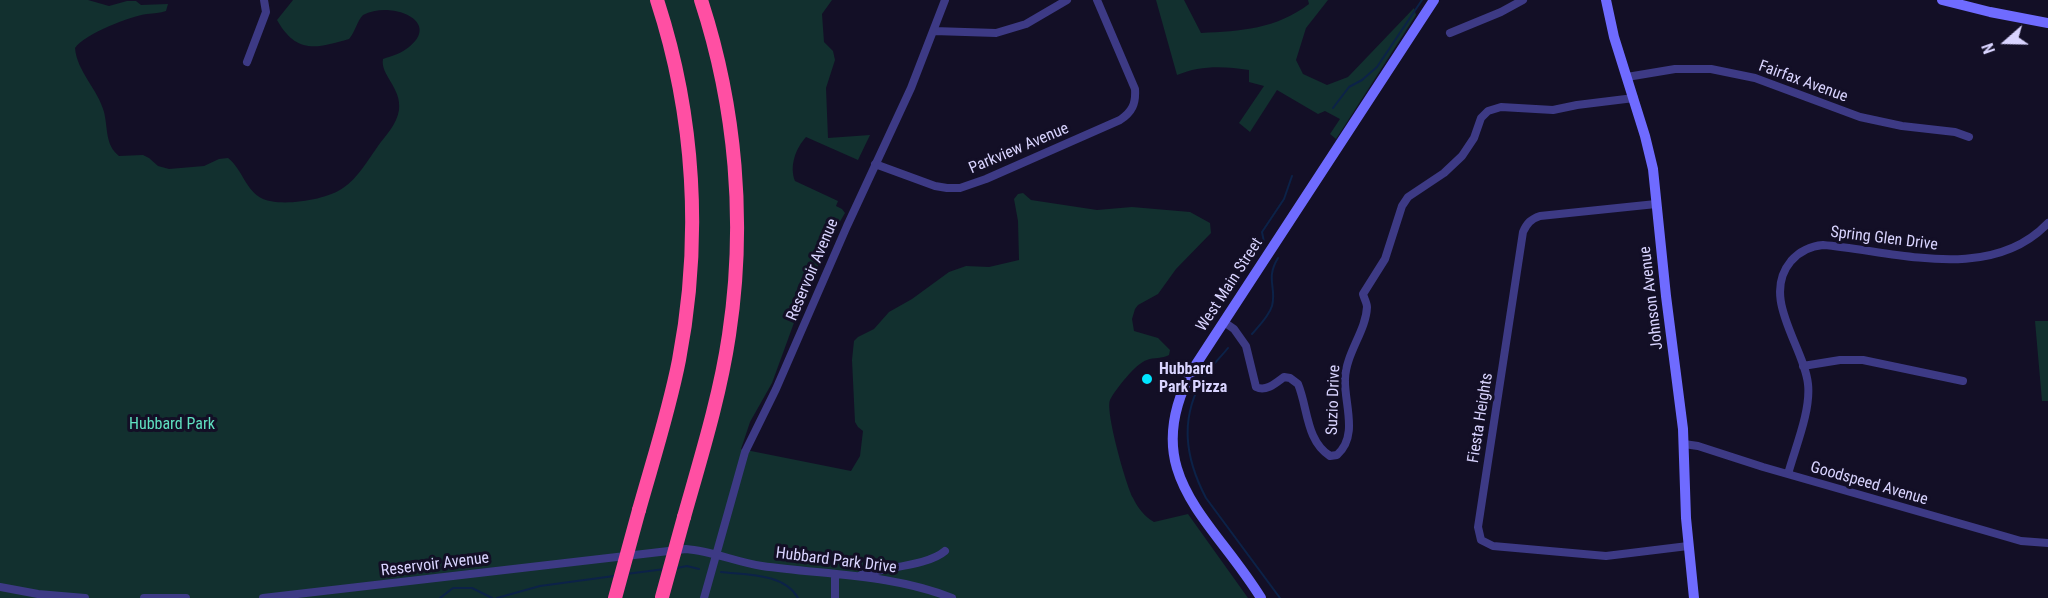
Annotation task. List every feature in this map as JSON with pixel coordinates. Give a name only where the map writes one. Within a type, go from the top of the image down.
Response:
[{"type":"highway","points":[[615,598],[670,400],[688,300],[692,243],[691,182],[684,110],[672,51],[657,0]]},
{"type":"highway","points":[[662,598],[724,360],[732,309],[736,249],[736,189],[729,123],[716,56],[701,0]]},
{"type":"street","points":[[247,62],[266,12],[264,0]]},
{"type":"street","name":"Reservoir Avenue","points":[[704,598],[746,452],[911,88],[945,0]]},
{"type":"street","points":[[934,30],[996,33],[1026,24],[1067,0]]},
{"type":"street","name":"Parkview Avenue","points":[[875,164],[935,186],[960,188],[986,179],[1120,120],[1134,107],[1135,89],[1097,0]]},
{"type":"street","name":"West Main Street","points":[[1261,598],[1188,496],[1180,480],[1172,448],[1174,415],[1193,369],[1434,0]]},
{"type":"street","points":[[1450,33],[1501,12],[1523,0]]},
{"type":"street","name":"Johnson Avenue","points":[[1606,0],[1612,30],[1652,160],[1684,444],[1688,546],[1695,598]]},
{"type":"street","points":[[1942,0],[2048,23]]},
{"type":"street","name":"Fairfax Avenue","points":[[1627,77],[1675,69],[1711,69],[1755,78],[1860,117],[1902,126],[1955,132],[1969,137]]},
{"type":"street","name":"Suzio Drive","points":[[1224,322],[1234,329],[1246,346],[1256,387],[1266,388],[1284,377],[1298,384],[1317,445],[1330,456],[1337,455],[1346,444],[1349,430],[1345,377],[1347,364],[1368,305],[1363,294],[1385,259],[1398,217],[1408,197],[1458,160],[1474,138],[1481,118],[1488,111],[1501,107],[1553,110],[1634,98]]},
{"type":"street","name":"Fiesta Heights","points":[[1656,204],[1540,216],[1529,221],[1526,226],[1523,232],[1478,527],[1481,540],[1492,546],[1595,556],[1617,556],[1688,546]]},
{"type":"street","name":"Spring Glen Drive","points":[[1788,474],[1808,398],[1808,382],[1781,304],[1781,282],[1788,266],[1804,250],[1823,245],[1944,260],[1973,259],[2009,251],[2037,235],[2048,223]]},
{"type":"street","points":[[1803,366],[1840,360],[1863,360],[1963,381]]},
{"type":"street","name":"Goodspeed Avenue","points":[[1684,444],[1698,446],[2012,538],[2048,543]]},
{"type":"street","name":"Reservoir Avenue","points":[[263,598],[686,549],[716,554]]},
{"type":"street","points":[[856,576],[878,569],[931,560],[945,551]]},
{"type":"street","name":"Hubbard Park Drive","points":[[716,554],[760,566],[903,583],[952,598]]},
{"type":"street","points":[[835,575],[836,598]]},
{"type":"street","points":[[0,587],[39,594],[85,598]]},
{"type":"street","points":[[144,598],[186,598]]},
{"type":"green space","name":"Hubbard Park","points":[[0,0],[88,0],[109,6],[127,1],[136,1],[141,5],[168,4],[166,11],[139,15],[119,22],[88,37],[75,48],[83,73],[104,112],[108,136],[114,152],[119,156],[143,155],[158,166],[169,169],[204,166],[219,159],[228,158],[257,195],[271,201],[292,202],[315,199],[336,192],[358,174],[391,129],[399,110],[397,95],[385,71],[383,59],[409,47],[418,38],[420,29],[416,21],[399,12],[374,11],[363,15],[349,39],[327,45],[308,46],[292,39],[277,20],[293,0],[832,0],[822,14],[824,42],[833,51],[835,60],[826,88],[828,138],[870,135],[858,160],[806,137],[799,146],[793,163],[795,181],[838,201],[836,206],[845,213],[831,237],[795,320],[772,383],[750,422],[741,449],[851,471],[860,456],[863,431],[855,422],[852,360],[854,341],[874,329],[889,312],[912,299],[949,272],[966,266],[989,267],[1019,260],[1018,221],[1014,199],[1018,194],[1023,193],[1031,200],[1097,210],[1132,207],[1190,212],[1210,223],[1211,233],[1176,269],[1158,294],[1138,305],[1132,319],[1134,331],[1158,338],[1170,350],[1169,355],[1142,362],[1132,371],[1110,400],[1110,418],[1126,479],[1139,508],[1154,522],[1188,514],[1248,598],[0,598]]},
{"type":"green space","points":[[1156,0],[1184,0],[1201,33],[1271,24],[1297,12],[1309,4],[1308,0],[1328,0],[1306,28],[1296,60],[1303,74],[1327,85],[1348,77],[1414,8],[1416,15],[1336,139],[1330,134],[1340,119],[1325,111],[1318,114],[1277,90],[1250,132],[1239,123],[1264,86],[1249,82],[1249,70],[1204,68],[1177,75]]},
{"type":"green space","points":[[2035,321],[2048,321],[2048,401],[2042,401]]},
{"type":"waterway","points":[[1333,108],[1349,87],[1362,80],[1377,67],[1422,0]]},
{"type":"waterway","points":[[1264,242],[1262,232],[1284,199],[1292,176]]},
{"type":"waterway","points":[[1252,334],[1271,310],[1272,272],[1278,258]]},
{"type":"waterway","points":[[1228,348],[1206,373],[1191,408],[1188,438],[1193,468],[1206,498],[1280,598]]},
{"type":"waterway","points":[[677,568],[687,566],[699,569]]},
{"type":"waterway","points":[[626,574],[665,569]]},
{"type":"waterway","points":[[721,572],[753,575],[774,580],[784,584],[798,598]]},
{"type":"waterway","points":[[497,598],[540,586],[614,576]]},
{"type":"waterway","points":[[440,598],[453,588],[472,588],[492,598]]},
{"type":"place","name":"Hubbard Park Pizza","points":[[1147,379]]}]
